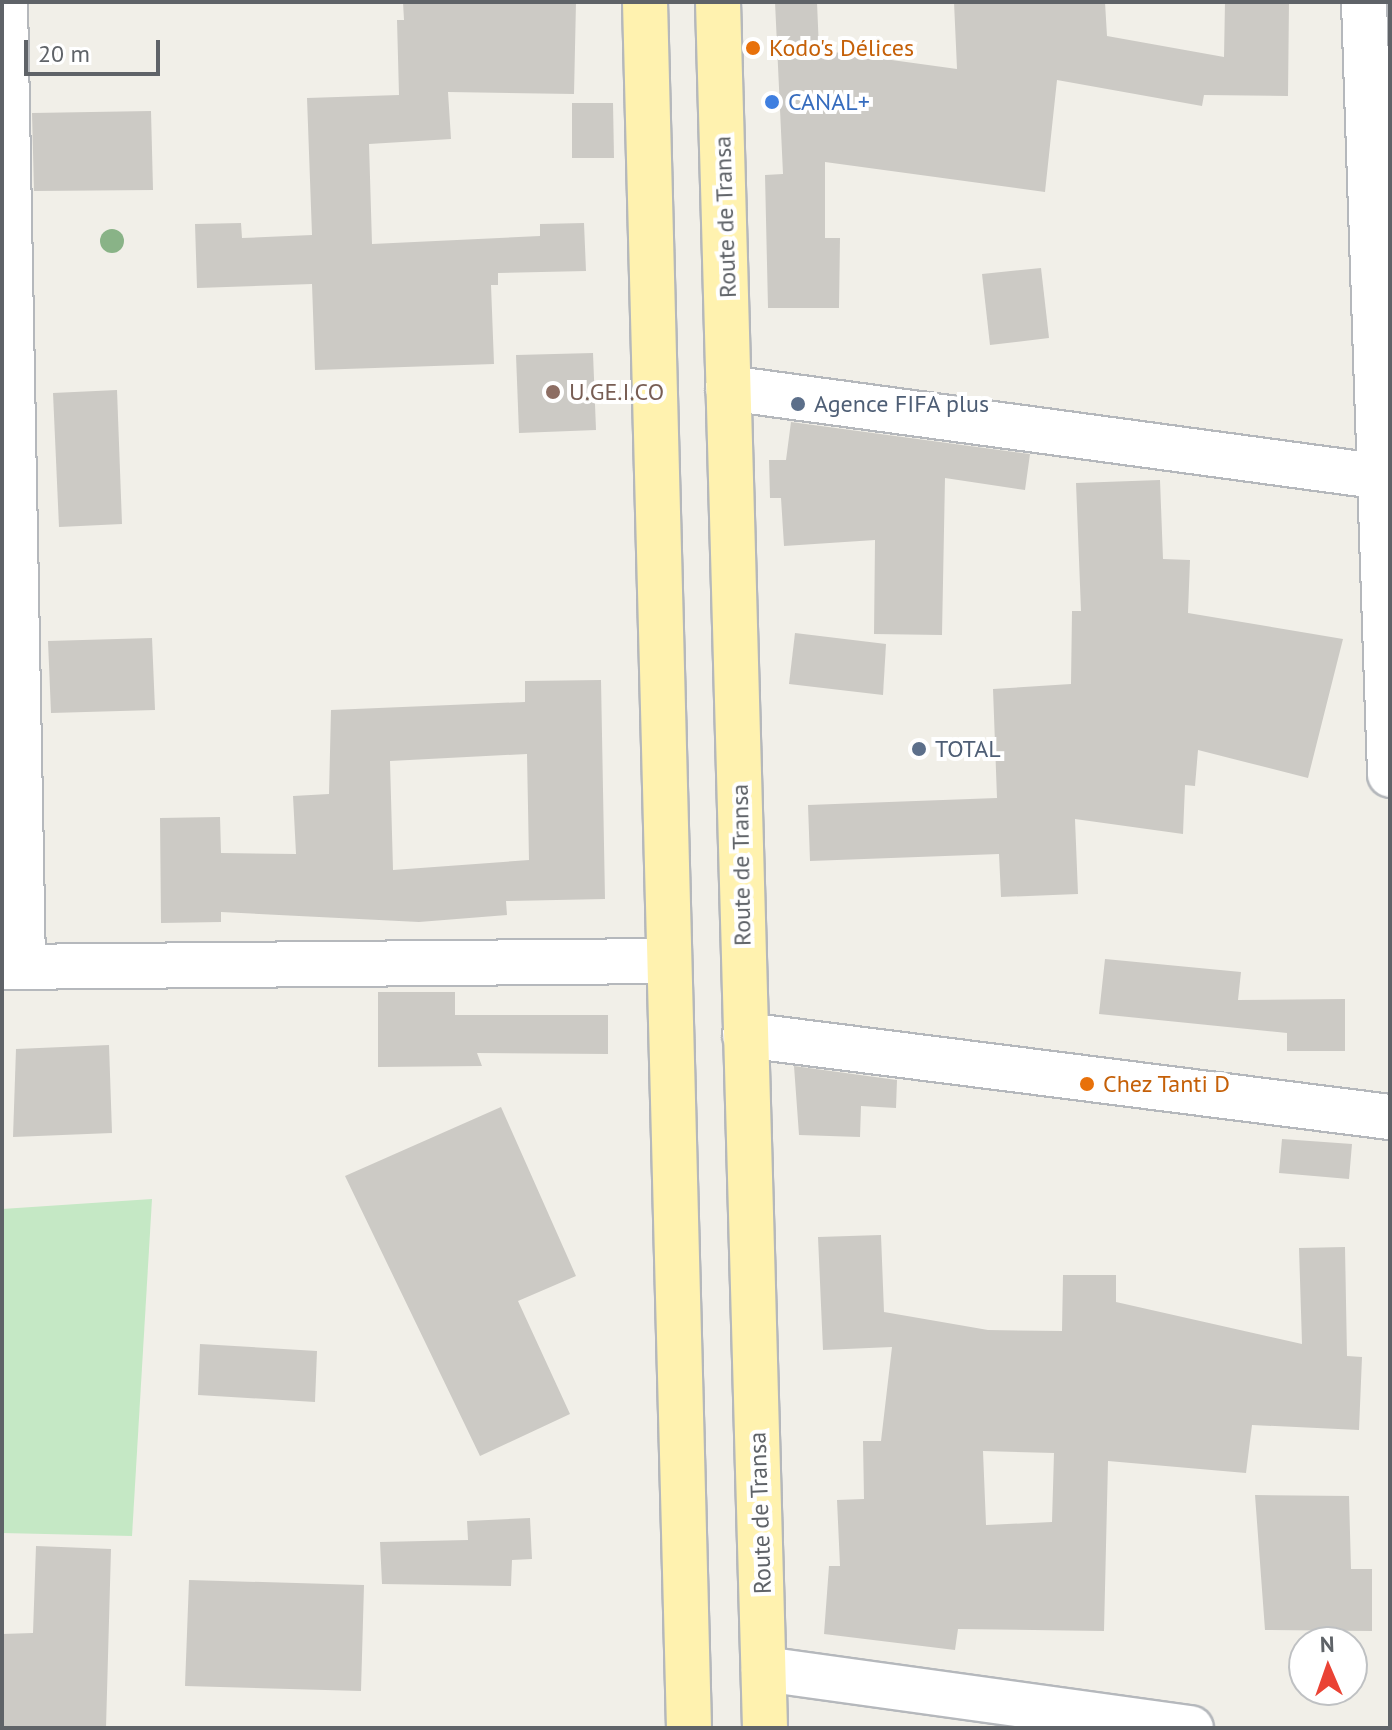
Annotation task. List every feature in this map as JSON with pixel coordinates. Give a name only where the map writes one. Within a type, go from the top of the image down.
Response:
[{"type":"main road","points":[[645,2],[689,1728]]},
{"type":"main road","name":"Route de Transa","points":[[718,2],[765,1728]]},
{"type":"street","points":[[5,2],[12,967],[669,961]]},
{"type":"street","points":[[1364,2],[1386,477],[1390,775]]},
{"type":"street","points":[[728,388],[1386,477]]},
{"type":"street","points":[[745,1035],[1390,1117]]},
{"type":"street","points":[[764,1669],[1191,1728]]},
{"type":"green space","points":[[152,1199],[132,1536],[2,1533],[2,1209]]},
{"type":"building","points":[[403,2],[576,2],[574,94],[448,92],[451,139],[369,144],[372,244],[540,236],[540,224],[584,223],[586,271],[498,273],[498,285],[491,285],[494,364],[315,370],[312,284],[197,288],[195,224],[241,223],[242,238],[312,235],[307,98],[399,95],[397,20],[404,20]]},
{"type":"building","points":[[775,2],[817,2],[819,50],[957,69],[954,2],[1105,2],[1107,36],[1224,57],[1225,2],[1289,2],[1288,96],[1204,95],[1202,106],[1057,80],[1045,192],[825,162],[825,238],[840,238],[839,308],[768,308],[765,175],[783,174]]},
{"type":"building","points":[[572,103],[613,103],[614,158],[572,158]]},
{"type":"building","points":[[151,111],[153,190],[34,191],[32,113]]},
{"type":"building","points":[[1041,268],[1049,338],[990,345],[982,274]]},
{"type":"building","points":[[593,353],[596,430],[519,433],[516,355]]},
{"type":"building","points":[[117,390],[122,524],[59,527],[53,393]]},
{"type":"building","points":[[791,422],[1030,454],[1025,490],[945,478],[942,635],[874,634],[875,540],[784,546],[781,498],[770,498],[769,460],[786,460]]},
{"type":"building","points":[[1160,480],[1163,559],[1190,560],[1188,613],[1343,639],[1308,778],[1198,750],[1195,786],[1185,785],[1183,834],[1075,819],[1078,894],[1001,897],[999,854],[810,861],[808,805],[997,798],[993,689],[1071,684],[1072,611],[1081,611],[1076,483]]},
{"type":"building","points":[[795,633],[886,644],[883,695],[789,684]]},
{"type":"building","points":[[152,638],[155,710],[51,713],[48,641]]},
{"type":"building","points":[[601,680],[605,899],[506,901],[507,915],[419,922],[221,912],[221,922],[161,923],[160,818],[220,817],[221,853],[296,854],[293,796],[329,794],[331,710],[525,702],[525,681]],"holes":[[[527,754],[529,860],[393,870],[390,761]]]},
{"type":"building","points":[[1105,959],[1241,972],[1238,1000],[1345,999],[1345,1051],[1287,1051],[1287,1033],[1099,1014]]},
{"type":"building","points":[[378,992],[455,992],[455,1015],[608,1015],[608,1054],[477,1053],[482,1066],[378,1067]]},
{"type":"building","points":[[109,1045],[112,1133],[13,1137],[16,1049]]},
{"type":"building","points":[[794,1066],[897,1080],[896,1108],[861,1106],[860,1137],[799,1135]]},
{"type":"building","points":[[501,1107],[576,1276],[518,1301],[570,1414],[480,1456],[345,1176]]},
{"type":"building","points":[[1282,1139],[1352,1144],[1349,1179],[1279,1173]]},
{"type":"building","points":[[881,1235],[884,1312],[988,1330],[1062,1331],[1063,1275],[1116,1275],[1116,1302],[1302,1344],[1299,1248],[1345,1247],[1347,1356],[1362,1357],[1359,1430],[1252,1425],[1246,1473],[1108,1461],[1104,1631],[958,1629],[955,1650],[824,1634],[829,1566],[840,1566],[837,1500],[864,1499],[863,1441],[881,1441],[892,1347],[823,1350],[818,1237]],"holes":[[[983,1451],[1054,1453],[1052,1522],[986,1525]]]},
{"type":"building","points":[[200,1344],[317,1351],[315,1402],[198,1395]]},
{"type":"building","points":[[1255,1495],[1349,1496],[1351,1569],[1372,1569],[1372,1631],[1368,1631],[1368,1626],[1288,1626],[1288,1630],[1265,1630]]},
{"type":"building","points":[[530,1518],[532,1559],[512,1560],[511,1586],[382,1584],[380,1542],[468,1540],[467,1521]]},
{"type":"building","points":[[36,1546],[111,1549],[106,1728],[2,1728],[2,1634],[33,1633]]},
{"type":"building","points":[[189,1580],[364,1585],[361,1691],[185,1686]]},
{"type":"place","name":"Kodo's Délices","points":[[753,48]]},
{"type":"place","name":"CANAL+","points":[[772,102]]},
{"type":"place","name":"U.GE.I.CO","points":[[553,392]]},
{"type":"place","name":"Agence FIFA plus","points":[[798,404]]},
{"type":"place","name":"TOTAL","points":[[919,749]]},
{"type":"place","name":"Chez Tanti D","points":[[1087,1084]]}]
